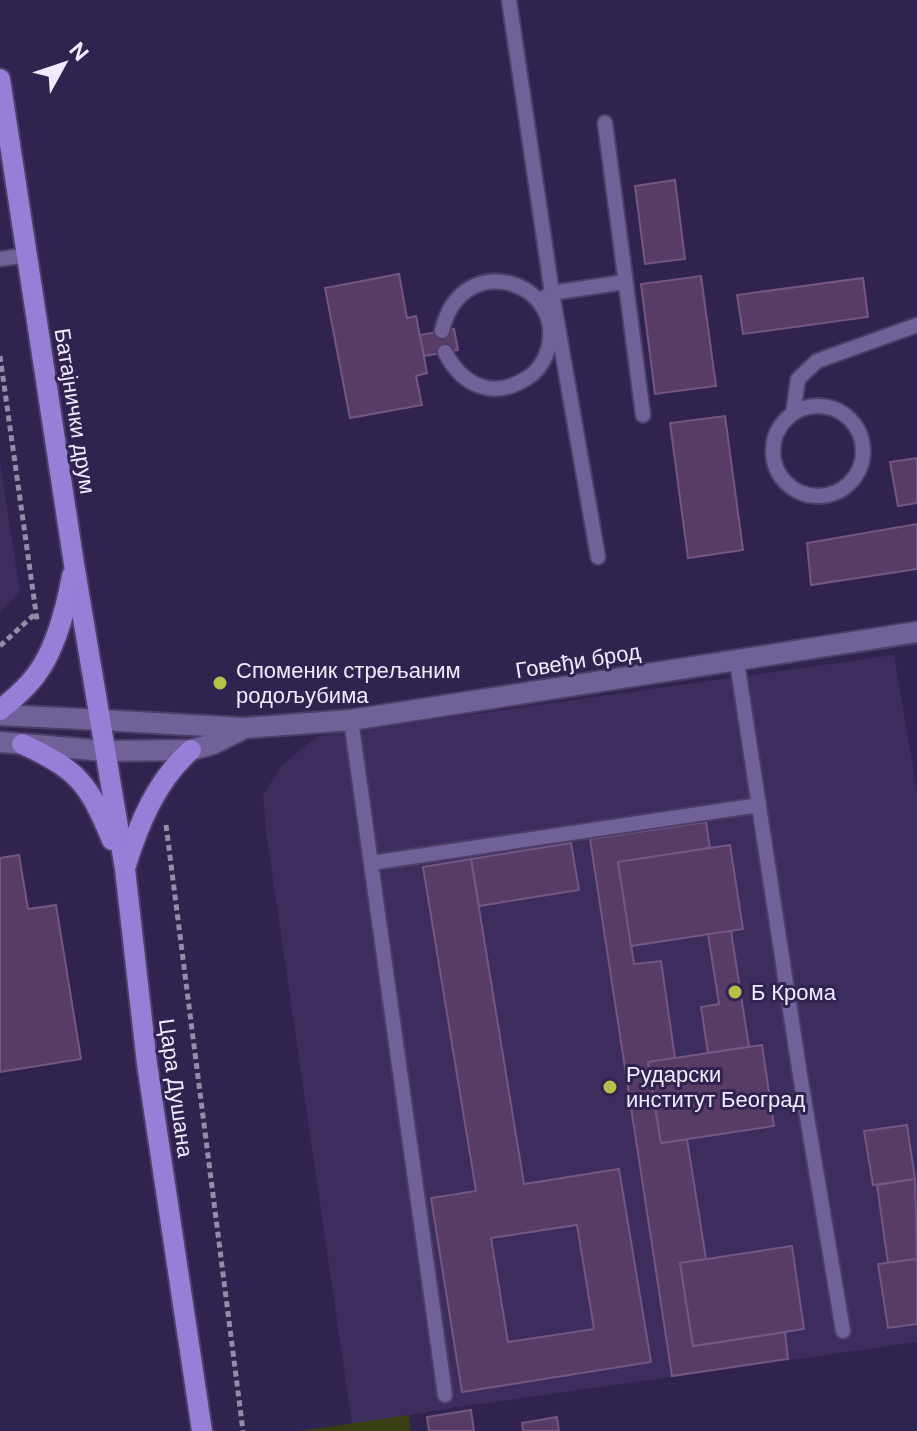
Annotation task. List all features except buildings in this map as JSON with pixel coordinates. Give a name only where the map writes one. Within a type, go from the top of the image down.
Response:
[{"type":"main road","name":"Батајнички друм","points":[[0,79],[105,751]]},
{"type":"main road","points":[[0,712],[38,673],[51,647],[68,597],[74,564]]},
{"type":"main road","points":[[22,744],[67,767],[82,780],[93,796],[125,869]]},
{"type":"main road","points":[[125,869],[139,827],[161,785],[177,762],[191,750]]},
{"type":"main road","name":"Цара Душана","points":[[105,751],[125,869],[147,1064],[202,1431]]},
{"type":"street","name":"Говеђи брод","points":[[244,728],[351,720],[917,632]]},
{"type":"street","points":[[0,712],[244,728]]},
{"type":"street","points":[[0,742],[105,751],[191,750],[213,744],[244,728]]},
{"type":"lane","points":[[509,0],[552,293],[598,557]]},
{"type":"lane","points":[[605,123],[643,415]]},
{"type":"lane","points":[[0,259],[27,255]]},
{"type":"lane","points":[[442,331],[445,316],[454,300],[467,288],[484,282],[502,281],[520,286],[538,302],[545,311],[550,328],[549,346],[543,362],[532,375],[517,385],[499,389],[482,387],[466,379],[453,367],[445,352]]},
{"type":"lane","points":[[538,302],[552,293],[625,282]]},
{"type":"lane","points":[[793,413],[806,407],[833,408],[846,415],[855,425],[863,452],[860,467],[853,480],[840,490],[826,496],[811,496],[784,481],[776,468],[773,453],[775,437],[793,413],[798,379],[817,361],[917,325]]},
{"type":"lane","points":[[737,662],[843,1331]]},
{"type":"lane","points":[[351,720],[445,1395]]},
{"type":"lane","points":[[371,863],[759,805]]},
{"type":"path","points":[[0,356],[36,612],[0,646]]},
{"type":"path","points":[[161,785],[243,1431]]},
{"type":"shaded area","points":[[0,462],[20,592],[0,611]]},
{"type":"shaded area","name":"Рударски институт Београд","points":[[894,655],[917,791],[917,1342],[352,1424],[266,831],[263,795],[283,764],[318,736]]},
{"type":"green space","points":[[409,1415],[411,1431],[300,1431]]},
{"type":"place","name":"Споменик стрељаним родољубима","points":[[220,683]]},
{"type":"place","name":"Б Крома","points":[[735,992]]},
{"type":"place","name":"Рударски институт Београд","points":[[610,1087]]}]
